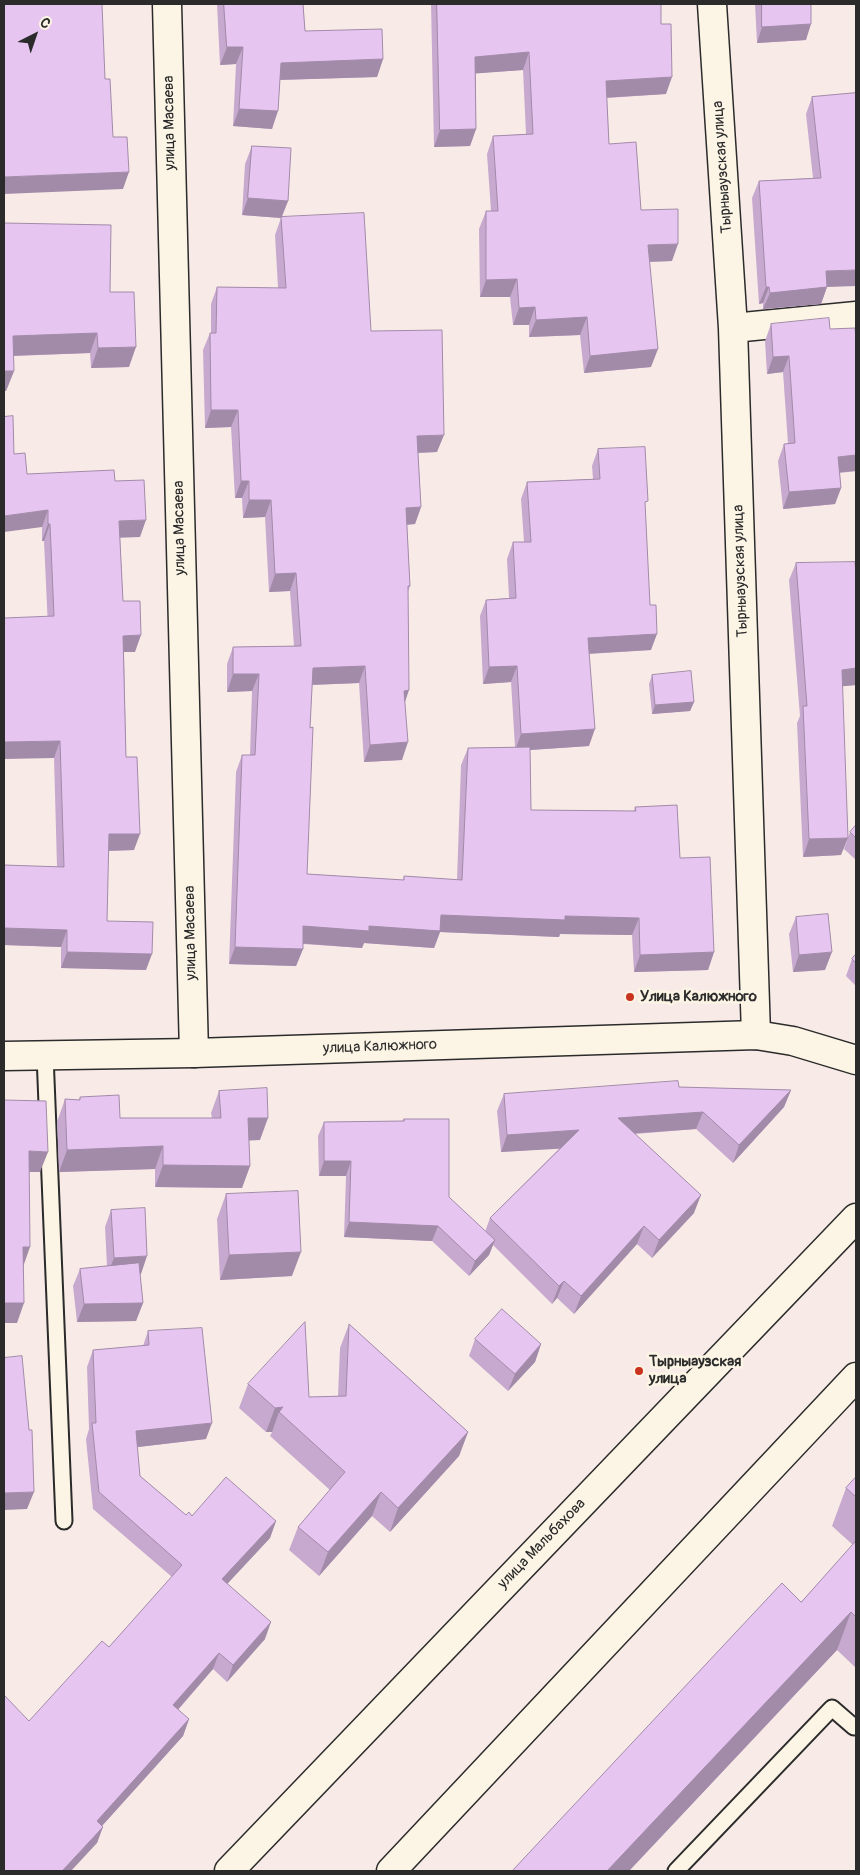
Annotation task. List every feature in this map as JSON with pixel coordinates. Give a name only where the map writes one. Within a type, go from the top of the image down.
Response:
[{"type":"street","name":"улица Масаева","points":[[167,4],[194,1053]]},
{"type":"street","name":"Тырныаузская улица","points":[[712,4],[733,328],[756,1035]]},
{"type":"street","points":[[733,328],[856,316]]},
{"type":"street","name":"улица Калюжного","points":[[4,1056],[194,1053],[756,1035]]},
{"type":"street","points":[[756,1035],[792,1040],[856,1060]]},
{"type":"street","name":"улица Мальбахова","points":[[229,1871],[856,1218]]},
{"type":"street","points":[[391,1871],[856,1377]]},
{"type":"lane","points":[[45,1055],[64,1521]]},
{"type":"lane","points":[[676,1871],[832,1708],[855,1727]]},
{"type":"building","points":[[4,4],[102,4],[105,79],[110,79],[113,137],[127,137],[129,172],[4,177]]},
{"type":"building","points":[[224,4],[303,4],[305,31],[382,29],[383,59],[281,63],[278,111],[239,109],[243,47],[227,47]]},
{"type":"building","points":[[437,4],[661,4],[661,24],[671,24],[672,77],[606,81],[609,144],[636,142],[641,210],[678,209],[678,244],[648,245],[658,349],[590,356],[587,317],[536,320],[535,307],[519,308],[517,279],[486,280],[486,211],[498,211],[493,136],[533,134],[529,52],[475,57],[476,129],[440,130]]},
{"type":"building","points":[[762,4],[811,4],[811,24],[762,27]]},
{"type":"building","points":[[856,93],[856,270],[826,271],[827,287],[770,293],[769,287],[766,287],[759,181],[821,178],[812,97]]},
{"type":"building","points":[[252,146],[291,148],[288,201],[248,198]]},
{"type":"building","points":[[364,213],[371,331],[442,330],[444,435],[417,436],[421,507],[406,508],[410,586],[408,586],[409,690],[404,691],[408,742],[370,745],[365,666],[313,668],[310,728],[313,727],[307,874],[404,880],[404,876],[462,880],[468,748],[530,747],[531,810],[636,811],[635,807],[677,805],[680,858],[710,857],[714,952],[640,955],[639,918],[565,916],[565,920],[441,915],[440,931],[369,926],[369,931],[303,926],[303,949],[235,947],[242,755],[255,755],[259,674],[233,674],[233,647],[301,646],[296,573],[275,574],[271,500],[249,500],[249,481],[241,481],[238,410],[211,410],[210,333],[216,333],[217,287],[286,288],[281,217]]},
{"type":"building","points":[[4,223],[111,225],[110,292],[134,292],[136,347],[98,348],[97,333],[13,336],[14,371],[4,371]]},
{"type":"building","points":[[829,318],[830,329],[855,328],[856,455],[838,457],[841,488],[789,492],[784,444],[795,443],[789,356],[773,357],[771,324]]},
{"type":"building","points":[[13,416],[14,454],[25,453],[27,474],[114,470],[115,481],[144,480],[146,520],[119,521],[123,601],[140,601],[141,635],[123,636],[126,757],[137,757],[140,834],[109,834],[107,921],[153,922],[152,954],[67,952],[67,930],[4,928],[4,865],[64,867],[60,741],[4,742],[4,618],[54,616],[48,510],[4,516],[4,417]]},
{"type":"building","points":[[645,447],[648,501],[645,502],[650,605],[656,605],[657,634],[588,638],[595,729],[521,734],[517,666],[489,667],[486,600],[516,598],[513,542],[531,542],[527,482],[600,479],[598,449]]},
{"type":"building","points":[[855,562],[856,668],[842,670],[848,838],[809,839],[803,706],[807,706],[796,563]]},
{"type":"building","points":[[691,671],[694,702],[655,705],[652,675]]},
{"type":"building","points":[[856,825],[856,838],[850,832]]},
{"type":"building","points":[[828,914],[832,952],[799,955],[796,917]]},
{"type":"building","points":[[856,954],[856,963],[852,959]]},
{"type":"building","points":[[678,1081],[679,1087],[791,1090],[739,1145],[703,1112],[618,1118],[701,1195],[659,1240],[644,1226],[581,1296],[564,1281],[559,1286],[490,1218],[579,1130],[507,1135],[504,1094]]},
{"type":"building","points":[[267,1088],[268,1118],[248,1118],[250,1166],[163,1165],[163,1146],[67,1150],[65,1099],[80,1100],[80,1097],[119,1095],[120,1118],[221,1118],[219,1091]]},
{"type":"building","points":[[4,1100],[46,1101],[48,1152],[29,1151],[30,1247],[23,1247],[24,1303],[4,1303]]},
{"type":"building","points":[[404,1119],[449,1119],[449,1197],[495,1240],[475,1261],[438,1226],[349,1222],[351,1161],[324,1161],[324,1122],[404,1121]]},
{"type":"building","points":[[298,1191],[301,1252],[229,1255],[226,1194]]},
{"type":"building","points":[[145,1208],[147,1256],[114,1258],[111,1210]]},
{"type":"building","points":[[139,1263],[143,1303],[84,1304],[80,1269]]},
{"type":"building","points":[[502,1309],[541,1344],[515,1374],[475,1339]]},
{"type":"building","points":[[305,1322],[309,1397],[346,1396],[349,1324],[468,1432],[398,1508],[381,1492],[328,1552],[298,1527],[345,1472],[279,1412],[283,1407],[275,1408],[248,1384]]},
{"type":"building","points":[[202,1328],[212,1423],[136,1431],[140,1476],[186,1515],[189,1512],[192,1516],[226,1477],[276,1521],[222,1579],[271,1622],[233,1665],[219,1653],[173,1705],[189,1719],[97,1821],[103,1827],[62,1871],[4,1871],[4,1695],[29,1721],[102,1641],[109,1647],[182,1565],[99,1492],[92,1423],[96,1423],[93,1350],[149,1345],[148,1331]]},
{"type":"building","points":[[22,1356],[29,1430],[32,1430],[34,1492],[4,1493],[4,1358]]},
{"type":"building","points":[[856,1477],[856,1497],[846,1488]]},
{"type":"building","points":[[856,1541],[856,1617],[851,1612],[607,1871],[512,1871],[782,1583],[801,1602]]},
{"type":"place","name":"Улица Калюжного","points":[[630,997]]},
{"type":"place","name":"Тырныаузская улица","points":[[639,1371]]}]
